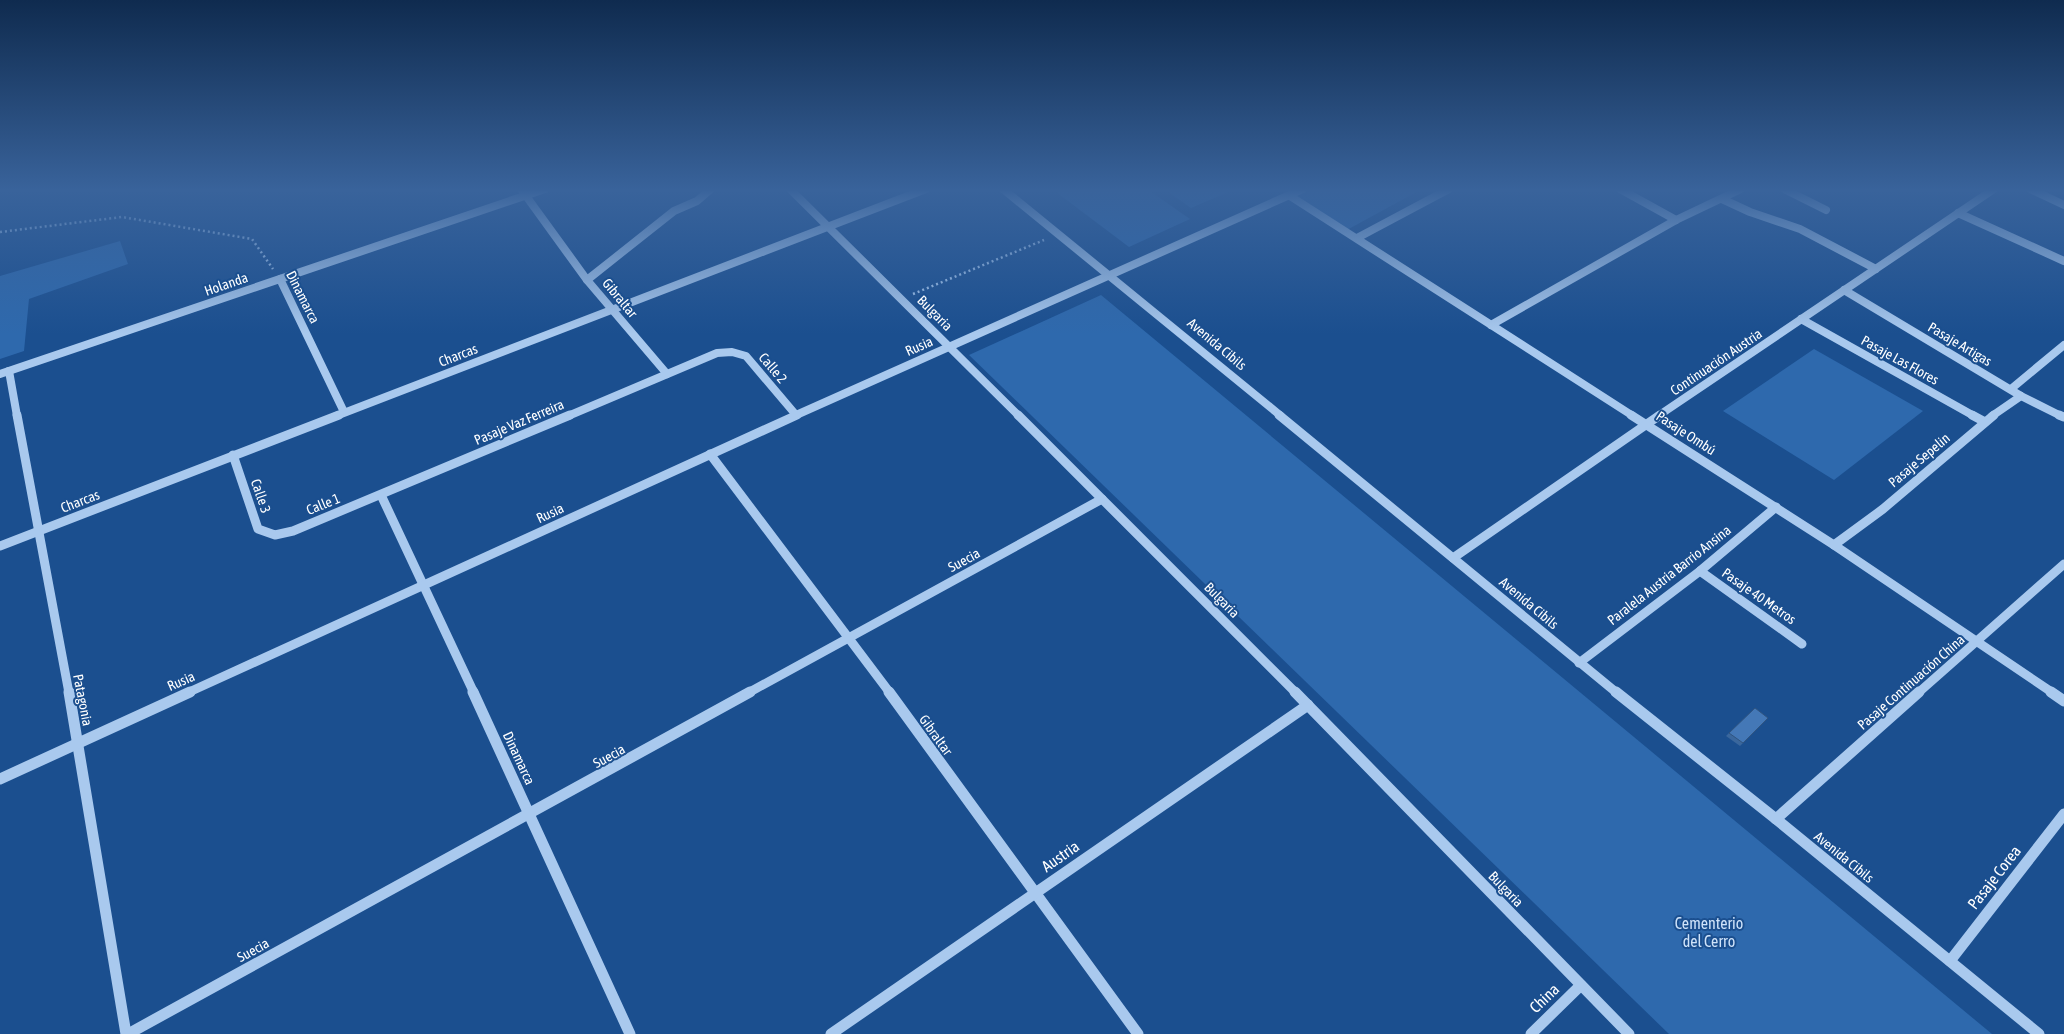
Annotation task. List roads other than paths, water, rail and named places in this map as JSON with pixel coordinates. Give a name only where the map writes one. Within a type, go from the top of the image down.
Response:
[{"type":"street","name":"Holanda","points":[[5,373],[402,237]]},
{"type":"street","name":"Gibraltar","points":[[556,237],[587,280],[667,374]]},
{"type":"street","points":[[587,280],[641,237]]},
{"type":"street","name":"Charcas","points":[[0,546],[37,530],[799,237]]},
{"type":"street","name":"Bulgaria","points":[[837,237],[902,299],[1308,705],[1629,1034]]},
{"type":"street","name":"Avenida Cibils","points":[[1062,237],[1112,276],[1579,663],[1776,819],[2039,1034]]},
{"type":"street","name":"Rusia","points":[[0,779],[796,415],[1198,237]]},
{"type":"street","points":[[1491,325],[1646,237]]},
{"type":"street","points":[[1815,237],[1876,269]]},
{"type":"street","name":"Continuación Austria","points":[[1453,558],[1646,424],[1923,237]]},
{"type":"street","points":[[2010,237],[2064,261]]},
{"type":"street","name":"Pasaje Ombú","points":[[1357,238],[1776,507],[2064,701]]},
{"type":"street","name":"Dinamarca","points":[[280,279],[344,412]]},
{"type":"street","name":"Pasaje Artigas","points":[[1844,290],[2022,396],[2064,417]]},
{"type":"street","name":"Pasaje Las Flores","points":[[1801,319],[1986,422]]},
{"type":"street","points":[[2011,389],[2064,345]]},
{"type":"street","name":"Calle 2","points":[[667,374],[717,353],[738,352],[746,356],[796,415]]},
{"type":"street","name":"Patagonia","points":[[5,373],[78,742],[127,1034]]},
{"type":"street","name":"Pasaje Vaz Ferreira","points":[[381,495],[667,374]]},
{"type":"street","name":"Pasaje Sepelin","points":[[1834,545],[1890,503],[1918,476],[1986,422],[2022,396]]},
{"type":"street","name":"Gibraltar","points":[[710,454],[850,640],[1138,1034]]},
{"type":"street","name":"Calle 3","points":[[233,455],[258,529],[274,535]]},
{"type":"street","name":"Dinamarca","points":[[381,495],[425,586],[630,1034]]},
{"type":"street","name":"Calle 1","points":[[274,535],[293,531],[381,495]]},
{"type":"street","name":"Suecia","points":[[127,1034],[850,640],[1102,499]]},
{"type":"street","name":"Paralela Austria Barrio Ansina","points":[[1579,663],[1700,571],[1776,507]]},
{"type":"street","name":"Pasaje Continuación China","points":[[1776,819],[2064,564]]},
{"type":"street","name":"Pasaje 40 Metros","points":[[1700,571],[1802,644]]},
{"type":"street","name":"Austria","points":[[831,1034],[1308,705]]},
{"type":"street","name":"Pasaje Corea","points":[[1950,961],[2064,814]]},
{"type":"street","name":"China","points":[[1531,1034],[1581,985]]},
{"type":"park label","name":"Cementerio del Cerro","points":[[1709,932]]}]
